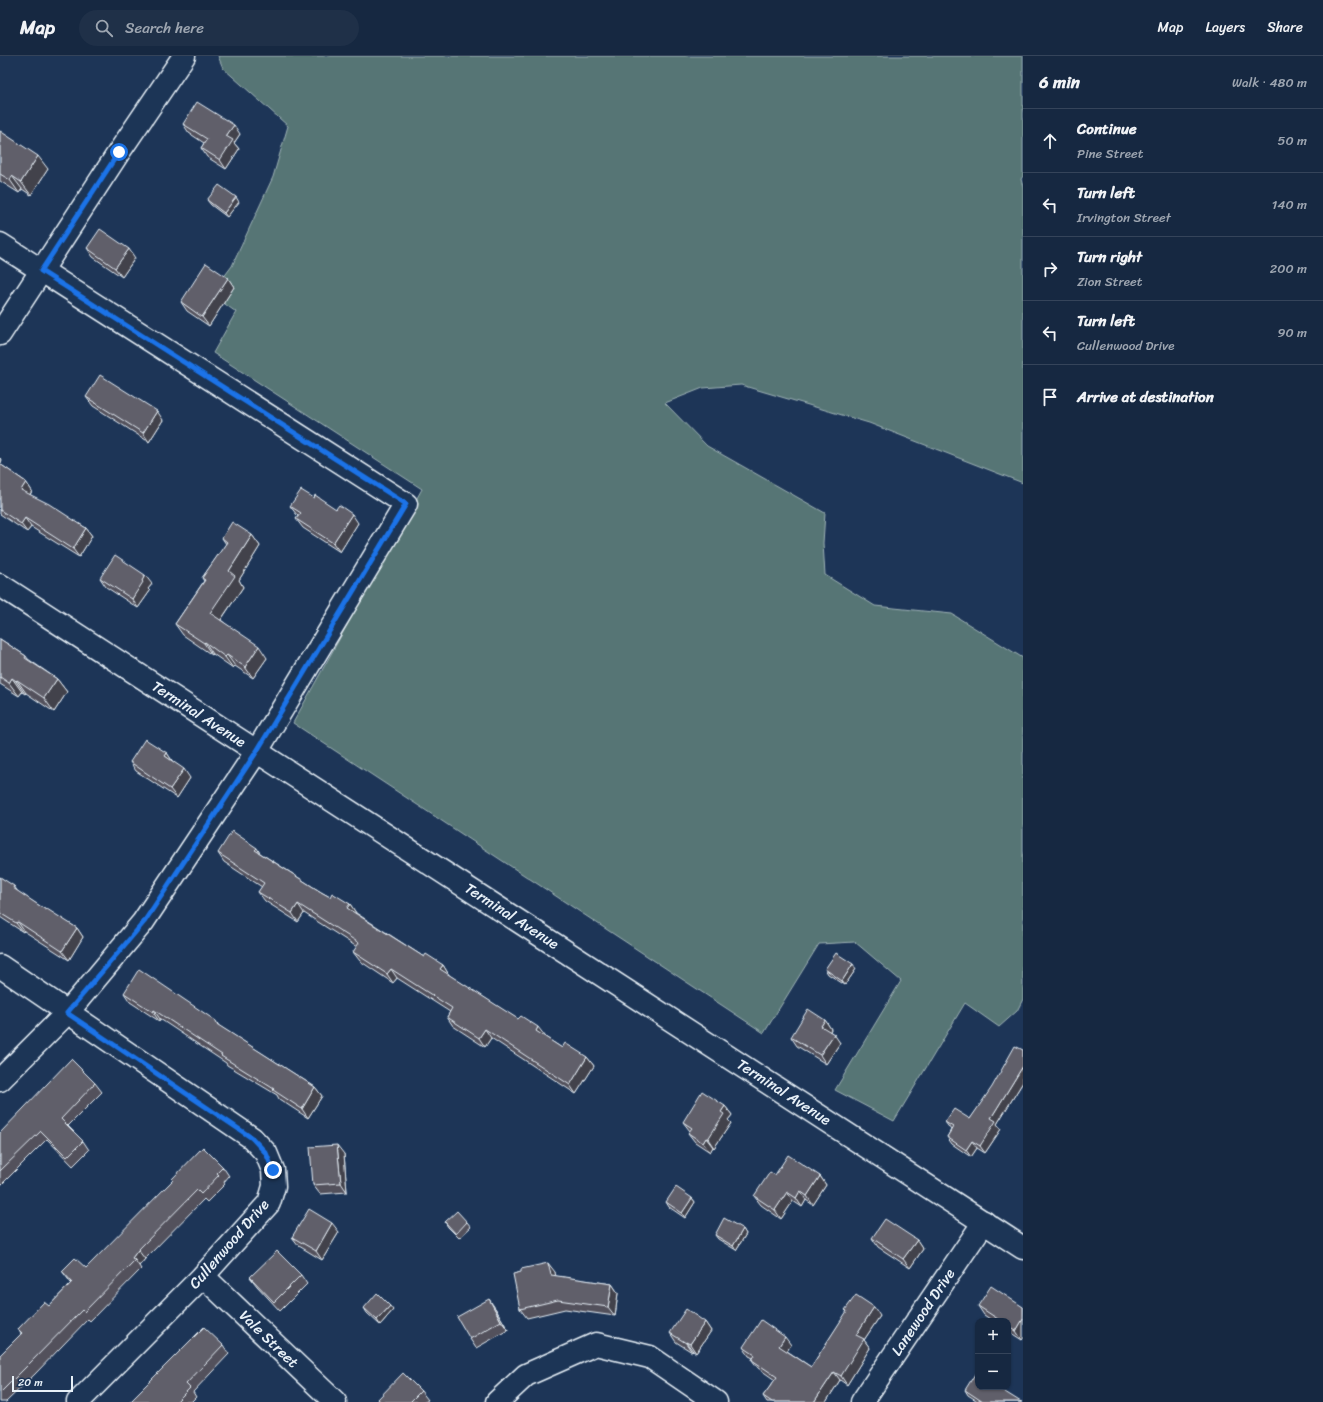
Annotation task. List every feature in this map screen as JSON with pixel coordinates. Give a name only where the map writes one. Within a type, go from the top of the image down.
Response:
[{"type":"street","points":[[0,334],[184,56]]},
{"type":"street","points":[[0,244],[406,504],[257,751],[144,922],[67,1013],[0,1080]]},
{"type":"street","name":"Terminal Avenue","points":[[0,585],[1023,1248]]},
{"type":"street","name":"Cullenwood Drive","points":[[0,966],[252,1138],[266,1153],[273,1170],[274,1186],[268,1203],[203,1276],[78,1402]]},
{"type":"street","name":"Lanewood Drive","points":[[862,1402],[984,1222]]},
{"type":"street","name":"Vale Street","points":[[203,1276],[335,1402]]},
{"type":"street","points":[[497,1402],[526,1375],[596,1344],[650,1357],[716,1402]]},
{"type":"green space","points":[[218,56],[1023,56],[1023,176],[1021,179],[1023,187],[1023,483],[869,423],[741,385],[703,388],[665,403],[707,446],[825,513],[823,543],[825,575],[875,606],[952,614],[1023,658],[1023,999],[1017,1011],[999,1027],[965,1003],[894,1121],[835,1090],[901,981],[855,942],[819,944],[764,1033],[293,723],[422,489],[213,353],[236,312],[211,294],[232,266],[273,177],[288,126],[223,68]]},
{"type":"building","points":[[197,102],[234,125],[226,136],[233,140],[220,160],[201,148],[207,139],[183,124]]},
{"type":"building","points":[[0,131],[38,156],[21,182],[12,176],[10,180],[0,174]]},
{"type":"building","points":[[219,185],[236,197],[224,213],[207,200]]},
{"type":"building","points":[[100,229],[129,249],[115,268],[87,248]]},
{"type":"building","points":[[206,263],[228,278],[202,317],[181,302]]},
{"type":"building","points":[[100,375],[157,411],[143,433],[86,397]]},
{"type":"building","points":[[0,464],[26,482],[21,490],[49,504],[86,528],[73,549],[25,518],[21,524],[0,510]]},
{"type":"building","points":[[301,490],[314,498],[315,495],[336,509],[339,505],[352,514],[333,543],[296,519],[301,513],[290,506]]},
{"type":"building","points":[[232,522],[252,535],[229,571],[235,576],[210,613],[259,646],[245,667],[227,655],[225,657],[205,642],[204,643],[175,624],[205,580],[202,578],[227,542],[222,538]]},
{"type":"building","points":[[115,555],[145,575],[142,581],[143,582],[132,599],[100,578]]},
{"type":"building","points":[[0,639],[57,679],[44,698],[17,680],[16,681],[12,678],[9,683],[0,677]]},
{"type":"building","points":[[145,739],[167,753],[165,756],[184,769],[170,789],[130,762]]},
{"type":"building","points":[[232,831],[257,848],[255,850],[321,892],[330,897],[332,893],[350,904],[347,908],[424,957],[426,954],[443,965],[440,969],[518,1019],[521,1016],[538,1027],[536,1031],[562,1048],[565,1043],[587,1057],[570,1085],[485,1029],[479,1038],[447,1017],[452,1008],[391,969],[387,974],[353,952],[359,943],[298,904],[292,913],[258,892],[264,883],[218,853]]},
{"type":"building","points":[[0,877],[14,886],[13,888],[46,910],[47,909],[77,928],[62,951],[18,922],[16,923],[0,913]]},
{"type":"building","points":[[836,953],[853,964],[842,981],[825,969]]},
{"type":"building","points":[[139,969],[216,1021],[215,1023],[315,1087],[302,1109],[154,1010],[153,1012],[124,993]]},
{"type":"building","points":[[808,1009],[825,1020],[821,1026],[834,1034],[820,1055],[791,1037]]},
{"type":"building","points":[[1015,1046],[1023,1050],[1023,1066],[991,1118],[996,1121],[980,1146],[972,1141],[966,1150],[947,1137],[953,1127],[945,1122],[954,1109],[970,1119],[992,1087]]},
{"type":"building","points":[[71,1059],[95,1083],[61,1119],[83,1141],[67,1157],[41,1131],[0,1171],[0,1133]]},
{"type":"building","points":[[702,1091],[725,1106],[721,1112],[724,1114],[708,1139],[706,1138],[703,1143],[688,1133],[692,1128],[683,1122]]},
{"type":"building","points":[[337,1145],[341,1183],[313,1185],[310,1147]]},
{"type":"building","points":[[203,1147],[223,1167],[217,1173],[219,1175],[201,1194],[197,1190],[138,1250],[132,1258],[135,1260],[84,1312],[82,1310],[0,1393],[0,1355],[22,1333],[18,1329],[44,1302],[49,1306],[72,1282],[62,1271],[75,1258],[86,1268],[173,1180],[172,1179]]},
{"type":"building","points":[[788,1155],[820,1176],[807,1196],[800,1191],[796,1198],[787,1192],[775,1210],[754,1196],[770,1172],[775,1175]]},
{"type":"building","points":[[676,1187],[692,1198],[682,1213],[666,1202]]},
{"type":"building","points":[[309,1209],[332,1223],[316,1251],[292,1237]]},
{"type":"building","points":[[457,1211],[467,1222],[456,1234],[445,1222]]},
{"type":"building","points":[[724,1218],[743,1229],[733,1246],[715,1235]]},
{"type":"building","points":[[885,1219],[917,1240],[903,1259],[872,1238]]},
{"type":"building","points":[[277,1251],[301,1275],[274,1302],[250,1277]]},
{"type":"building","points":[[548,1263],[551,1275],[612,1284],[608,1307],[558,1300],[520,1309],[513,1274],[521,1272],[521,1269]]},
{"type":"building","points":[[991,1286],[1023,1307],[1023,1319],[1016,1331],[1011,1328],[1011,1318],[996,1318],[978,1306]]},
{"type":"building","points":[[377,1293],[390,1306],[377,1320],[364,1308]]},
{"type":"building","points":[[856,1295],[874,1307],[856,1335],[864,1339],[841,1376],[834,1372],[814,1402],[772,1402],[763,1396],[777,1377],[752,1360],[755,1355],[743,1347],[761,1320],[785,1337],[779,1346],[811,1367],[847,1311],[845,1310]]},
{"type":"building","points":[[489,1299],[501,1321],[470,1339],[457,1317]]},
{"type":"building","points":[[686,1309],[705,1322],[690,1344],[670,1333]]},
{"type":"building","points":[[204,1327],[223,1345],[186,1384],[190,1388],[176,1402],[130,1402],[140,1391]]},
{"type":"building","points":[[403,1373],[421,1391],[410,1402],[381,1402],[378,1399]]},
{"type":"building","points":[[975,1374],[975,1390],[1002,1390],[1021,1402],[983,1402],[965,1390]]},
{"type":"route","points":[[119,152],[41,271],[406,504],[257,751],[144,922],[67,1013],[252,1138],[266,1153],[273,1170]]}]
